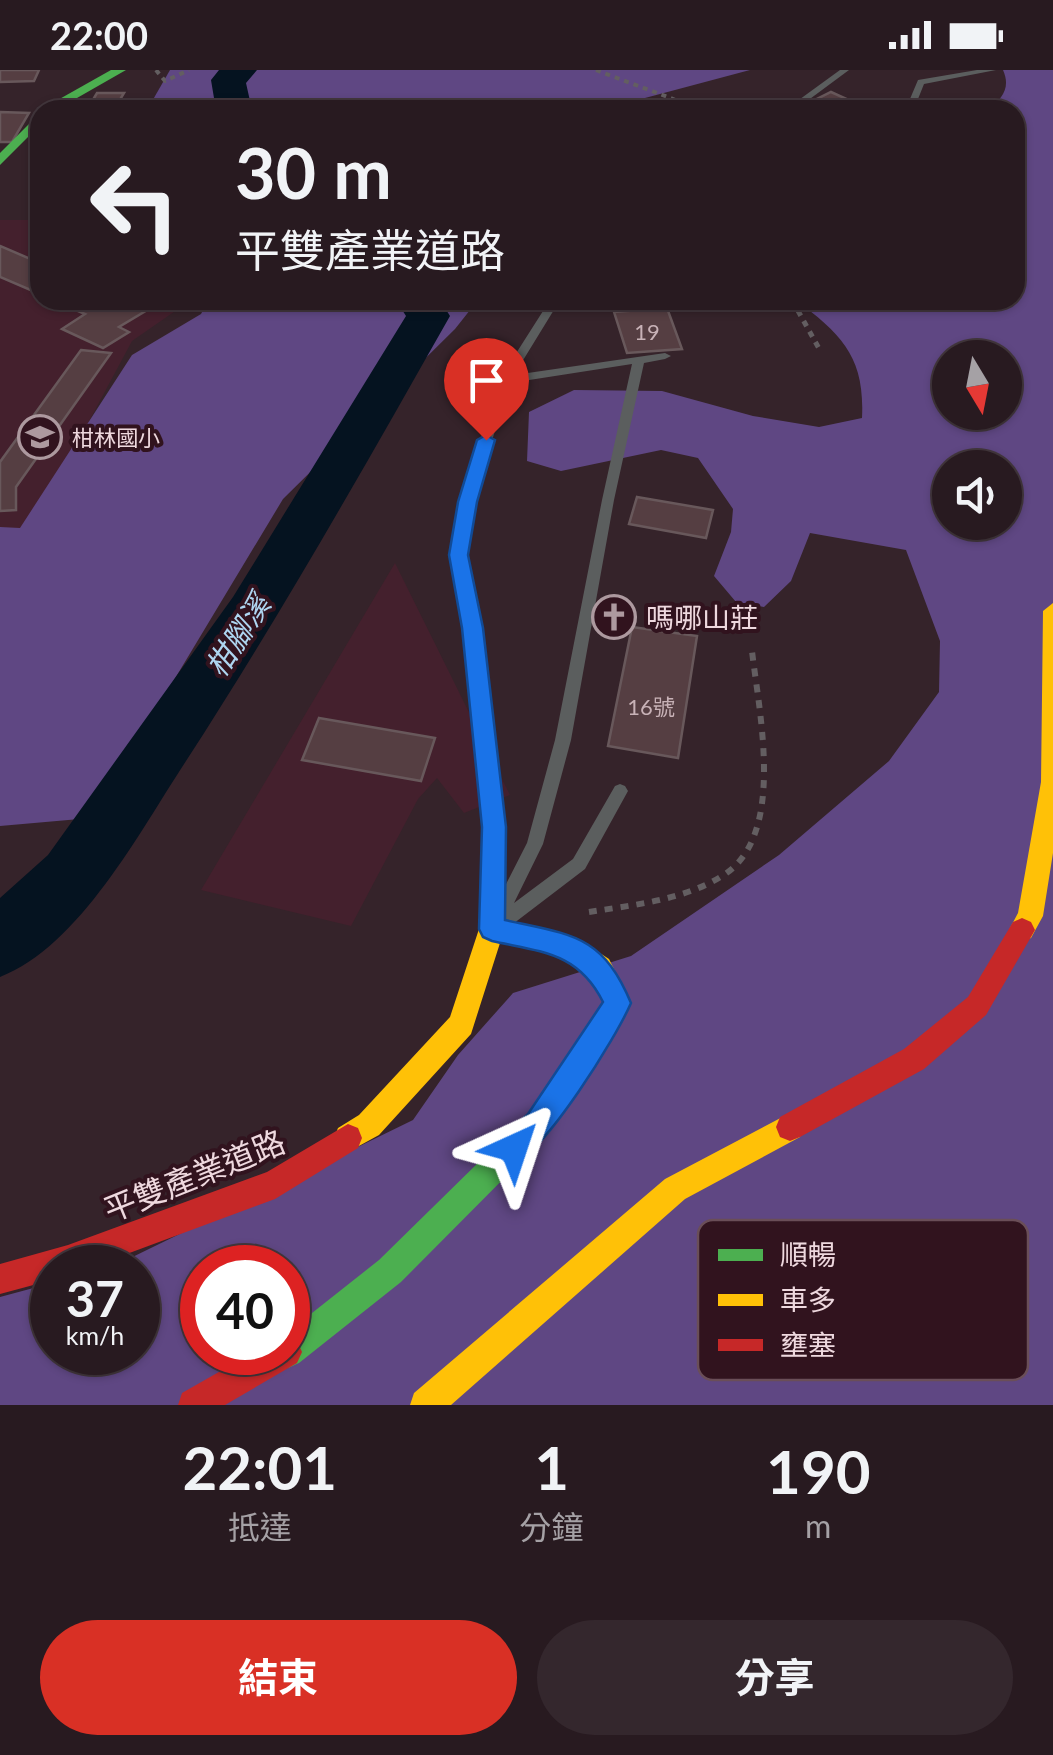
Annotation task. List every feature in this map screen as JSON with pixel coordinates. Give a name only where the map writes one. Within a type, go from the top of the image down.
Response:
[{"type":"street","points":[[64,100],[120,70]]},
{"type":"street","points":[[1,158],[30,128]]},
{"type":"street","points":[[426,1405],[675,1189],[914,1059],[978,1006],[1030,916],[1052,782],[1053,611]]},
{"type":"street","points":[[310,1334],[390,1271],[538,1124],[618,1003],[600,968],[568,946],[492,929]]},
{"type":"street","name":"平雙產業道路","points":[[0,1279],[68,1260],[275,1184],[369,1125],[461,1025],[492,929]]},
{"type":"street","points":[[194,1405],[247,1375]]},
{"type":"lane","points":[[802,100],[845,70]]},
{"type":"lane","points":[[914,100],[921,82],[992,70]]},
{"type":"lane","points":[[492,929],[494,827],[472,628],[458,555],[468,502],[505,380],[549,310]]},
{"type":"lane","points":[[505,380],[665,356]]},
{"type":"lane","points":[[492,929],[535,844],[563,740],[639,360]]},
{"type":"lane","points":[[492,929],[579,864],[620,791]]},
{"type":"path","points":[[156,70],[165,80],[188,70]]},
{"type":"path","points":[[596,70],[676,100]]},
{"type":"path","points":[[798,310],[821,352]]},
{"type":"path","points":[[570,916],[668,899],[733,870],[756,841],[764,796],[752,652]]},
{"type":"shaded area","points":[[170,70],[750,70],[638,100],[153,100]]},
{"type":"shaded area","points":[[1003,70],[1053,70],[1053,1405],[0,1405],[0,1297],[30,1289],[30,1375],[160,1375],[157,1245],[413,1120],[458,1055],[513,993],[631,956],[779,855],[889,761],[939,692],[940,641],[906,550],[810,533],[791,581],[764,607],[736,602],[714,576],[731,532],[733,509],[698,458],[661,450],[561,471],[527,461],[529,412],[574,390],[662,391],[753,416],[819,427],[862,418],[862,397],[855,363],[847,349],[808,310],[1025,310],[1025,100],[999,100],[1004,92]]},
{"type":"shaded area","name":"柑林國小","points":[[0,220],[30,220],[30,310],[177,310],[132,341],[29,533],[0,532]]},
{"type":"shaded area","points":[[203,310],[470,310],[283,499],[91,818],[0,826],[0,527],[20,528],[132,355]]},
{"type":"shaded area","points":[[395,563],[510,795],[464,813],[437,778],[418,799],[351,926],[201,890]]},
{"type":"building","points":[[0,70],[39,70],[34,81],[0,82]]},
{"type":"building","points":[[831,92],[849,100],[819,100]]},
{"type":"building","points":[[97,93],[124,93],[120,100],[93,100]]},
{"type":"building","points":[[0,112],[29,113],[12,142],[0,142]]},
{"type":"building","points":[[0,246],[30,259],[30,290],[0,277]]},
{"type":"building","points":[[76,310],[147,310],[119,327],[129,332],[103,348],[62,329],[85,314]]},
{"type":"building","points":[[668,310],[682,349],[627,353],[614,312]]},
{"type":"building","points":[[81,350],[111,353],[16,487],[16,510],[0,511],[0,462]]},
{"type":"building","points":[[637,497],[713,510],[706,538],[629,524]]},
{"type":"building","points":[[632,627],[697,636],[678,758],[608,746]]},
{"type":"building","points":[[319,718],[435,738],[421,781],[302,760]]},
{"type":"waterway","name":"柑腳溪","points":[[232,100],[228,80],[240,70]]},
{"type":"waterway","name":"柑腳溪","points":[[0,944],[72,877],[253,612],[428,316],[424,310]]},
{"type":"traffic: fast","points":[[64,100],[120,70]]},
{"type":"traffic: fast","points":[[0,161],[30,128]]},
{"type":"traffic: fast","points":[[310,1335],[390,1271],[539,1123]]},
{"type":"traffic: slow","points":[[1022,930],[1030,916],[1053,782],[1053,611]]},
{"type":"traffic: slow","points":[[348,1138],[369,1125],[461,1025],[492,929],[568,946],[600,968],[618,1003],[539,1123]]},
{"type":"traffic: slow","points":[[426,1405],[675,1189],[790,1127]]},
{"type":"traffic: jam","points":[[790,1127],[914,1059],[977,1006],[1022,930]]},
{"type":"traffic: jam","points":[[0,1279],[68,1260],[275,1184],[348,1138]]},
{"type":"traffic: jam","points":[[194,1405],[246,1375]]},
{"type":"place","name":"柑林國小","points":[[40,437]]},
{"type":"place","name":"嗎哪山莊","points":[[614,617]]},
{"type":"route","points":[[486,440],[458,555],[472,628],[494,827],[492,929],[568,946],[600,968],[618,1003],[538,1124],[514,1148]]}]
